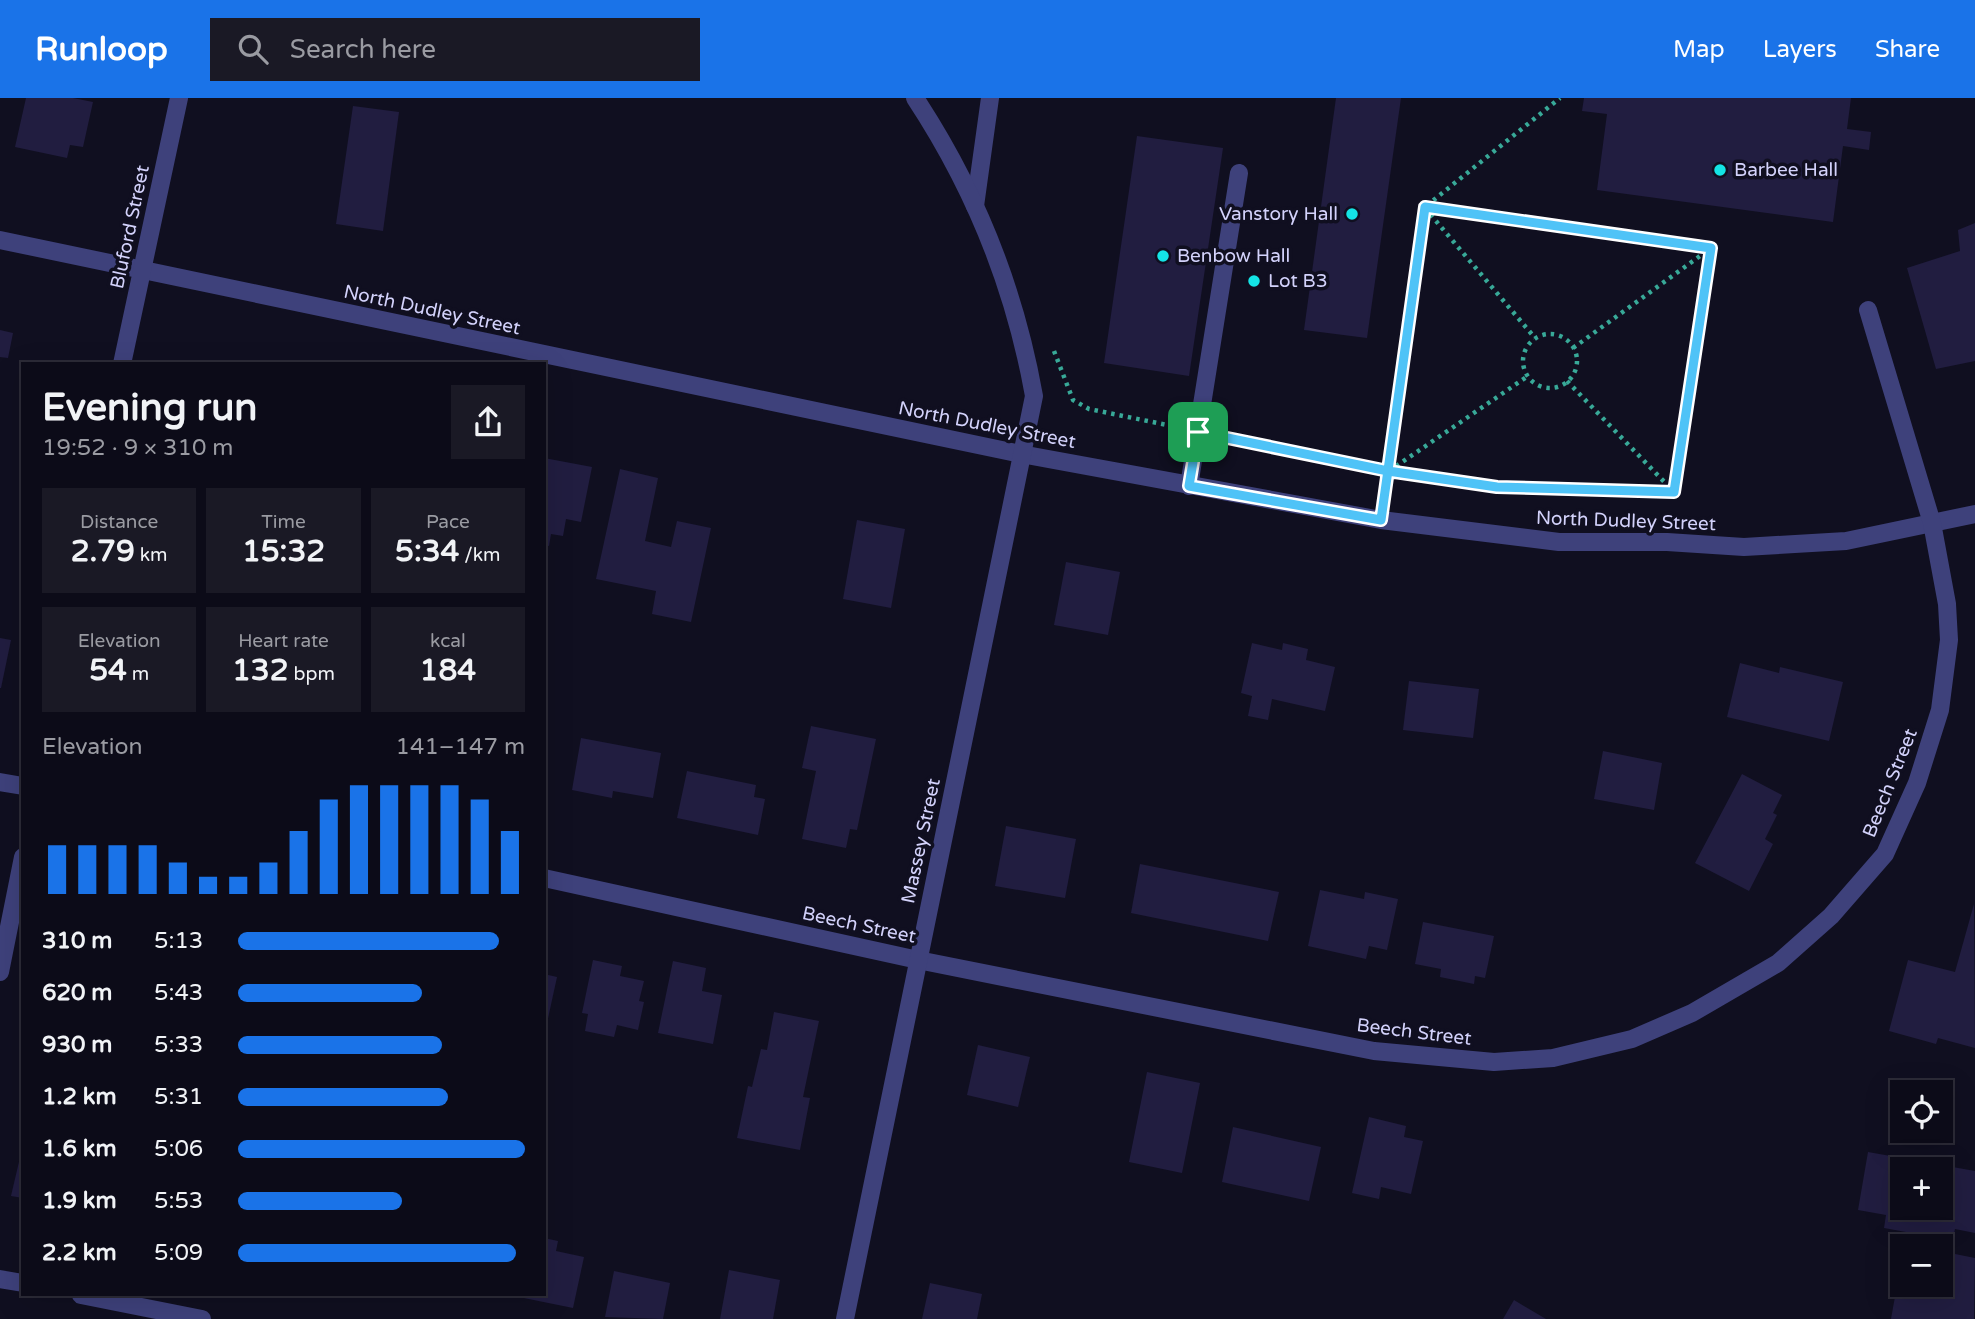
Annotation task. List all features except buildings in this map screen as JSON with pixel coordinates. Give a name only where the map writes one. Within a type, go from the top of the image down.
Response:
[{"type":"street","name":"Bluford Street","points":[[122,362],[179,98]]},
{"type":"street","name":"Massey Street","points":[[845,1319],[1034,396],[1011,297],[984,223],[915,98]]},
{"type":"street","points":[[975,206],[990,98]]},
{"type":"street","points":[[1189,486],[1239,173]]},
{"type":"street","name":"North Dudley Street","points":[[0,240],[1021,454],[1381,520],[1559,542],[1667,542],[1744,547],[1846,541],[1975,514]]},
{"type":"street","name":"Beech Street","points":[[546,878],[918,960],[1374,1051],[1494,1062],[1553,1058],[1632,1040],[1692,1013],[1778,963],[1831,916],[1885,854],[1917,783],[1940,710],[1949,640],[1947,604],[1932,523],[1868,310]]},
{"type":"street","points":[[0,782],[21,786]]},
{"type":"street","points":[[0,972],[21,867]]},
{"type":"street","points":[[0,1279],[21,1283]]},
{"type":"street","points":[[86,1296],[202,1319]]},
{"type":"path","points":[[1381,520],[1425,207],[1560,98]]},
{"type":"path","points":[[1425,207],[1711,248]]},
{"type":"path","points":[[1425,207],[1535,338]]},
{"type":"path","points":[[1573,348],[1711,248]]},
{"type":"path","points":[[1674,492],[1711,248]]},
{"type":"path","points":[[1551,334],[1560,336],[1573,348],[1576,366],[1567,382],[1560,386],[1542,386],[1528,376],[1523,360],[1529,344],[1535,338],[1551,334]]},
{"type":"path","points":[[1052,348],[1073,400],[1089,409],[1388,471],[1497,487],[1674,492]]},
{"type":"path","points":[[1388,471],[1528,376]]},
{"type":"path","points":[[1567,382],[1674,492]]},
{"type":"place","name":"Barbee Hall","points":[[1720,170]]},
{"type":"place","name":"Vanstory Hall","points":[[1352,214]]},
{"type":"place","name":"Benbow Hall","points":[[1163,256]]},
{"type":"place","name":"Lot B3","points":[[1254,281]]},
{"type":"route","points":[[1198,432],[1189,486],[1381,520],[1388,471],[1400,383],[1425,207],[1711,248],[1674,492],[1497,487],[1388,471],[1198,432]]}]
